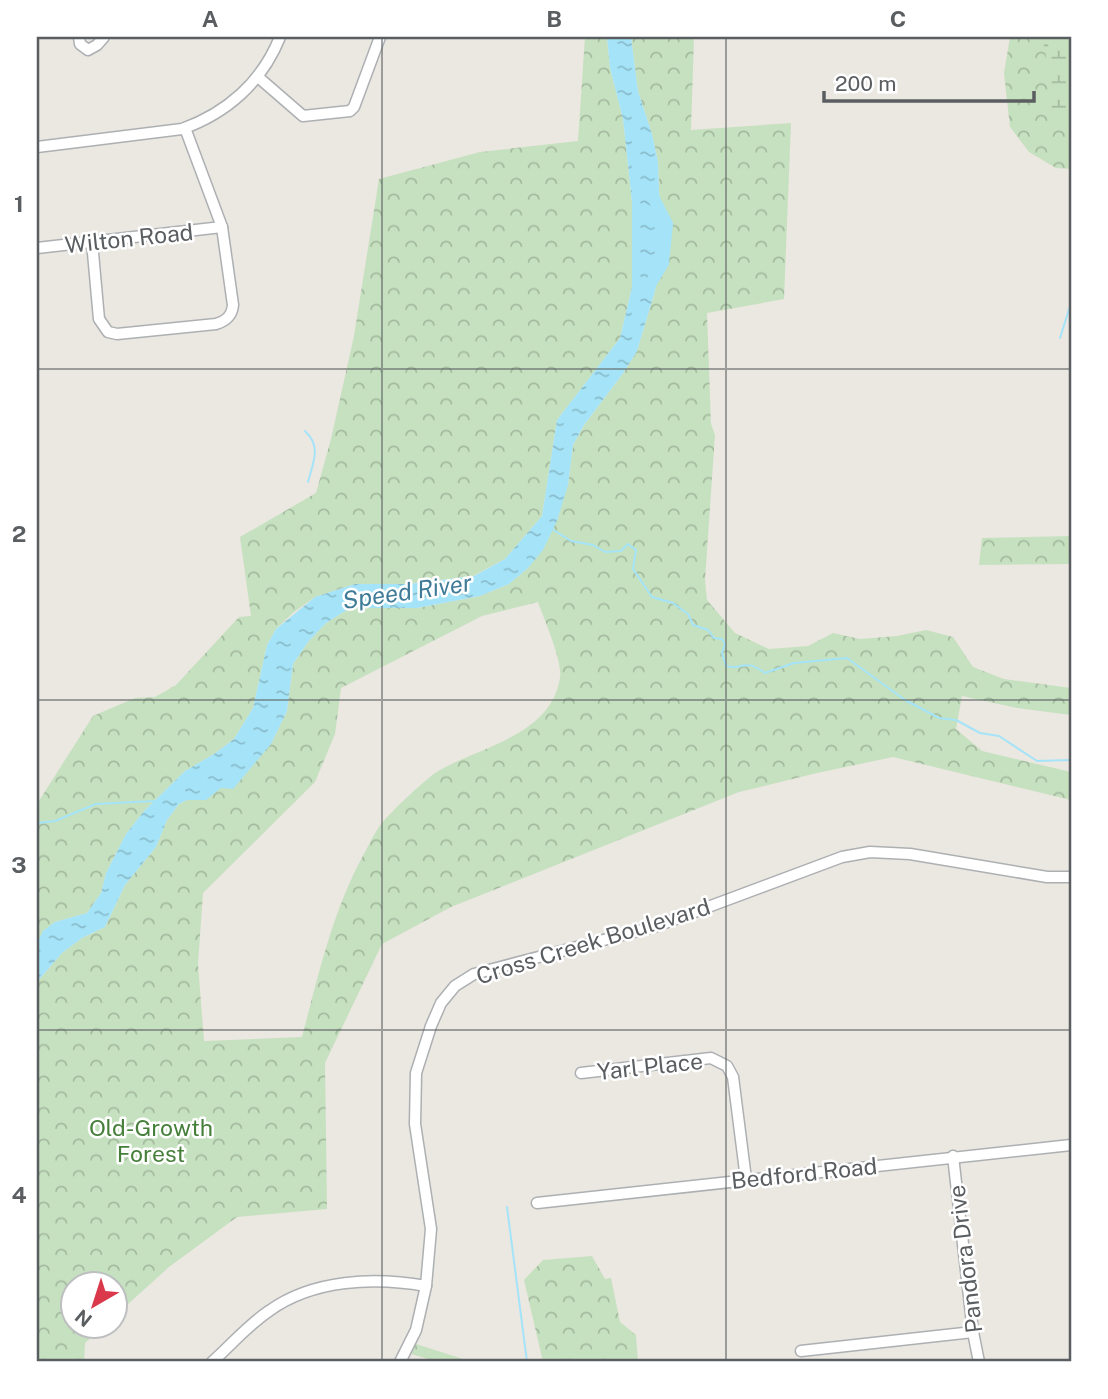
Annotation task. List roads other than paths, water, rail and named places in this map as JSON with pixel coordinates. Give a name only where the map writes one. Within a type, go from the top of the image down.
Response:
[{"type":"street","points":[[79,37],[80,44],[88,50],[105,37]]},
{"type":"street","points":[[37,148],[185,128],[226,107],[258,77],[281,37]]},
{"type":"street","points":[[258,77],[303,116],[349,111],[354,107],[380,37]]},
{"type":"street","points":[[92,242],[99,318],[105,330],[117,334],[226,320],[233,311],[222,227],[185,128]]},
{"type":"street","name":"Wilton Road","points":[[37,248],[222,227]]},
{"type":"street","name":"Cross Creek Boulevard","points":[[400,1362],[416,1330],[426,1286],[431,1229],[415,1124],[416,1073],[441,1003],[455,986],[474,974],[657,926],[842,858],[870,852],[910,854],[1047,877],[1071,877]]},
{"type":"street","name":"Yarl Place","points":[[581,1073],[710,1058],[722,1062],[733,1077],[746,1179]]},
{"type":"street","name":"Bedford Road","points":[[537,1203],[1071,1145]]},
{"type":"street","name":"Pandora Drive","points":[[953,1156],[973,1332],[979,1362]]},
{"type":"street","points":[[212,1362],[268,1311],[294,1296],[345,1282],[409,1283],[426,1286]]},
{"type":"street","points":[[802,1352],[973,1332]]},
{"type":"water","points":[[607,37],[631,37],[638,91],[658,162],[665,240],[655,291],[637,351],[584,425],[573,445],[568,485],[557,521],[543,550],[528,568],[509,584],[480,596],[417,608],[350,608],[326,623],[308,642],[293,664],[287,711],[271,744],[233,789],[221,788],[206,800],[187,800],[179,804],[167,820],[156,847],[125,885],[105,927],[82,938],[62,953],[37,982],[37,943],[43,931],[55,922],[87,913],[101,893],[106,873],[126,834],[144,811],[185,771],[234,739],[253,708],[267,645],[276,629],[315,597],[355,584],[409,584],[474,576],[505,559],[542,516],[557,420],[620,338],[632,287],[632,202],[623,119],[610,68]]},
{"type":"waterway","name":"Speed River","points":[[651,283],[663,263],[667,224],[654,199]]},
{"type":"waterway","points":[[1060,338],[1071,303]]},
{"type":"waterway","points":[[305,431],[315,449],[308,482]]},
{"type":"waterway","points":[[552,529],[571,541],[593,545],[605,552],[621,551],[628,544],[636,550],[633,569],[652,597],[673,603],[688,614],[693,625],[708,630],[714,638],[722,639],[725,644],[722,653],[726,666],[748,665],[765,673],[794,663],[847,658],[905,700],[939,718],[956,720],[980,733],[999,736],[1037,761],[1071,760]]},
{"type":"waterway","points":[[37,823],[55,821],[96,804],[155,801]]},
{"type":"waterway","points":[[507,1207],[527,1362]]},
{"type":"park label","name":"Old-Growth Forest","points":[[151,1140]]}]
